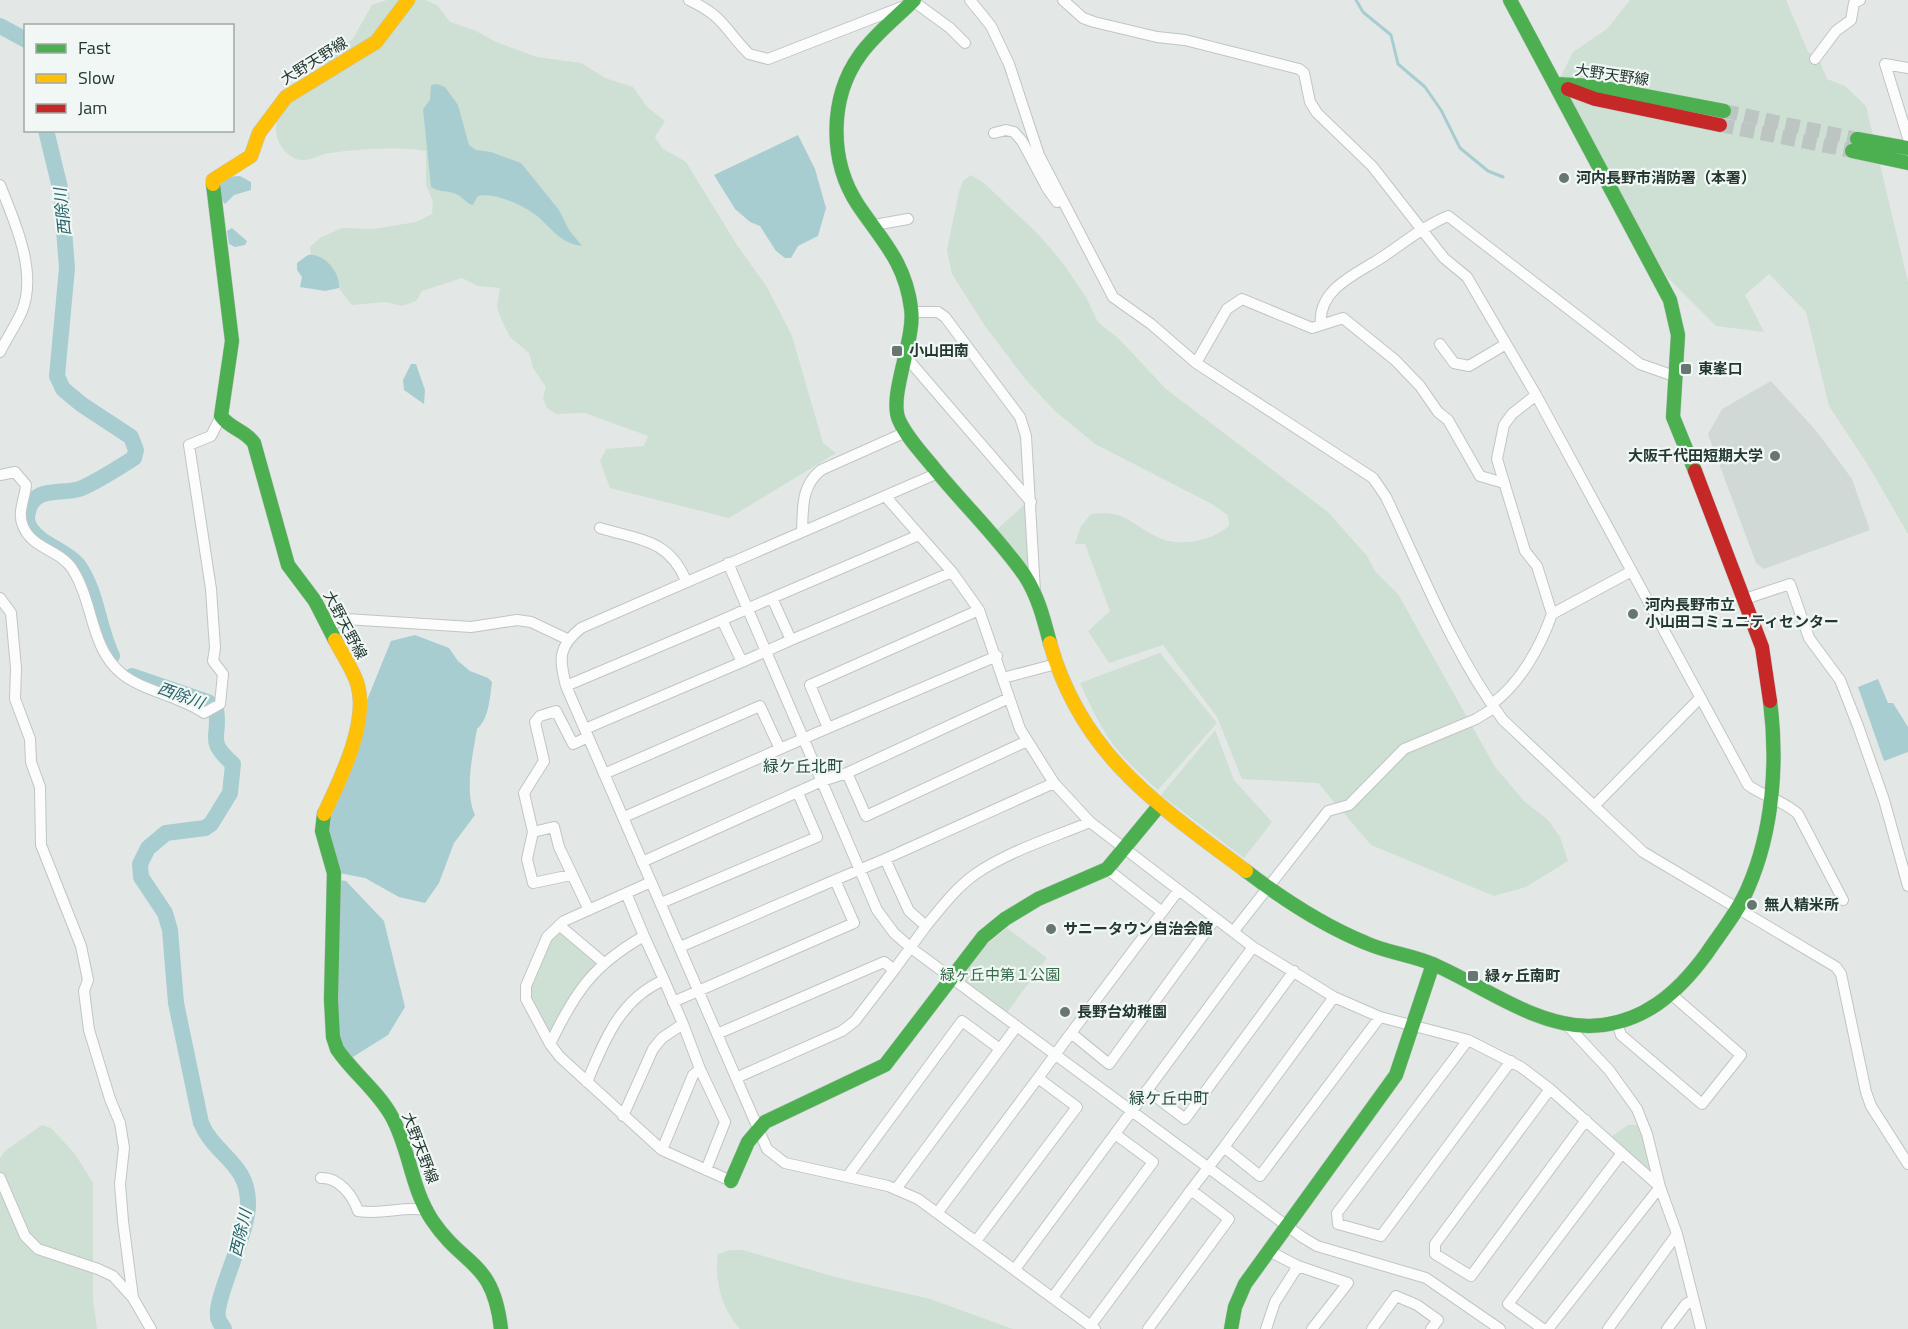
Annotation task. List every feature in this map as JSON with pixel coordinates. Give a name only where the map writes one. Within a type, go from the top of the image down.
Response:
[{"type":"street","name":"大野天野線","points":[[408,0],[376,42],[286,97],[259,133],[251,156],[213,180],[232,341],[220,416],[227,424],[248,435],[254,442],[288,565],[315,601],[358,686],[359,709],[344,771],[323,816],[322,831],[334,873],[331,999],[333,1037],[343,1059],[391,1115],[427,1210],[436,1224],[479,1266],[496,1292],[501,1329]]},
{"type":"street","points":[[689,0],[709,9],[724,21],[749,54],[768,59],[913,1]]},
{"type":"street","points":[[970,0],[991,26],[1005,54],[1039,155],[1085,241],[1105,286],[1113,297],[1151,324],[1196,363],[1373,478],[1386,497],[1464,660],[1503,720],[1643,852],[1739,907],[1770,930],[1823,959],[1841,974],[1866,1092],[1871,1106],[1908,1164]]},
{"type":"street","points":[[1063,0],[1083,18],[1094,22],[1157,37],[1185,40],[1299,69],[1305,73],[1310,102],[1317,113],[1372,166],[1423,228],[1444,258],[1467,277],[1536,395],[1630,572],[1748,785],[1758,792],[1771,796],[1798,814],[1843,900]]},
{"type":"street","points":[[912,312],[938,312],[945,317],[1020,417],[1029,454],[1035,593],[1056,664],[1081,718],[1113,763],[1159,806],[1295,909],[1358,939],[1433,964],[1538,1015],[1566,1024],[1591,1026],[1617,1023],[1652,1010],[1672,996],[1692,974],[1739,907],[1757,864],[1771,796],[1774,757],[1769,683],[1762,647],[1745,599],[1673,417],[1678,335],[1670,300],[1510,0]]},
{"type":"street","points":[[1815,59],[1836,31],[1851,20],[1854,3],[1860,0]]},
{"type":"street","points":[[913,1],[965,43]]},
{"type":"street","points":[[913,1],[860,54],[844,84],[836,123],[837,143],[844,177],[857,203],[899,262],[907,281],[912,312],[906,357],[896,401],[898,418],[938,473],[1011,558],[1035,593]]},
{"type":"street","points":[[1908,68],[1885,64],[1908,138]]},
{"type":"street","name":"大野天野線","points":[[1556,84],[1593,86],[1724,111]]},
{"type":"street","name":"大野天野線","points":[[1556,84],[1595,99],[1720,125]]},
{"type":"street","points":[[994,134],[1006,130],[1014,132],[1022,141],[1047,188],[1076,232],[1085,241]]},
{"type":"street","points":[[1908,148],[1855,145],[1908,163]]},
{"type":"street","points":[[0,184],[14,221],[28,286],[23,309],[0,352]]},
{"type":"street","points":[[1321,325],[1319,313],[1336,289],[1353,273],[1380,259],[1423,228],[1448,216],[1640,364],[1674,376]]},
{"type":"street","points":[[874,225],[908,219]]},
{"type":"street","points":[[1196,363],[1227,309],[1242,299],[1312,328],[1343,318],[1395,360],[1420,386],[1438,412],[1448,420],[1480,476],[1504,483]]},
{"type":"street","points":[[1440,344],[1454,363],[1469,366],[1506,344]]},
{"type":"street","points":[[906,357],[1031,502]]},
{"type":"street","points":[[1233,932],[1328,811],[1349,805],[1404,749],[1467,723],[1493,706],[1508,692],[1527,664],[1552,614],[1537,566],[1525,551],[1497,459],[1504,425],[1512,414],[1536,395]]},
{"type":"street","points":[[0,476],[15,472],[26,485],[20,517],[27,536],[63,559],[73,570],[85,597],[104,654],[120,672],[136,683],[149,686],[204,713],[215,707],[223,674],[213,661],[211,589],[189,445],[211,436],[220,416]]},
{"type":"street","points":[[802,532],[804,494],[813,476],[821,470],[906,432]]},
{"type":"street","points":[[938,473],[581,628],[567,639],[560,662],[566,686],[767,1149],[785,1163],[896,1189],[938,1212],[1093,1327],[1334,997]]},
{"type":"street","points":[[886,497],[952,572],[979,610],[997,656],[1009,698],[1027,741],[1054,783],[1090,822],[1253,947],[1334,997],[1380,1017],[1468,1040],[1511,1061],[1550,1089],[1660,1187]]},
{"type":"street","points":[[600,528],[661,547],[674,556],[686,581]]},
{"type":"street","points":[[566,686],[919,535]]},
{"type":"street","points":[[728,563],[877,910],[894,933],[1207,1168],[1317,1246],[1426,1278],[1500,1329]]},
{"type":"street","points":[[571,875],[533,883],[527,859],[533,832],[524,793],[544,761],[535,722],[540,716],[556,711],[573,744],[587,733],[742,662],[952,572]]},
{"type":"street","points":[[1552,614],[1630,572]]},
{"type":"street","points":[[1745,599],[1790,584],[1809,638],[1840,680],[1858,726],[1884,800],[1908,886]]},
{"type":"street","points":[[0,598],[11,613],[16,668],[15,699],[30,739],[31,762],[40,787],[41,845],[81,946],[88,980],[84,991],[89,1030],[110,1100],[120,1123],[124,1148],[120,1184],[133,1298]]},
{"type":"street","points":[[772,598],[791,640]]},
{"type":"street","points":[[828,728],[810,685],[979,610]]},
{"type":"street","points":[[327,626],[346,618],[471,627],[517,620],[531,622],[567,639]]},
{"type":"street","points":[[722,620],[742,662]]},
{"type":"street","points":[[624,817],[997,656]]},
{"type":"street","points":[[1003,678],[1056,664]]},
{"type":"street","points":[[642,862],[822,781],[847,773],[1009,698]]},
{"type":"street","points":[[1594,806],[1700,698]]},
{"type":"street","points":[[604,774],[760,706],[780,749]]},
{"type":"street","points":[[847,773],[866,816],[1027,741]]},
{"type":"street","points":[[680,948],[1054,783]]},
{"type":"street","points":[[661,903],[817,837],[798,793]]},
{"type":"street","points":[[651,882],[559,925],[542,946],[526,986],[526,999],[550,1044],[560,1057],[623,1116],[662,1150],[731,1181],[757,1129],[775,1117],[866,1077],[885,1065],[983,937],[1005,919],[1038,899],[1107,868],[1159,806]]},
{"type":"street","points":[[736,1078],[842,1031],[855,1021],[926,926],[950,897],[974,875],[999,860],[1090,822]]},
{"type":"street","points":[[533,832],[554,827],[558,847],[589,910]]},
{"type":"street","points":[[885,859],[909,911],[926,926]]},
{"type":"street","points":[[1107,868],[1162,912]]},
{"type":"street","points":[[673,1002],[854,923],[835,880]]},
{"type":"street","points":[[938,1212],[1178,891]]},
{"type":"street","points":[[626,893],[700,1069],[725,1122],[706,1170]]},
{"type":"street","points":[[1071,1033],[1109,1064],[1215,919]]},
{"type":"street","points":[[559,925],[604,963]]},
{"type":"street","points":[[550,1044],[571,1000],[604,963],[644,936]]},
{"type":"street","points":[[1014,1269],[1253,947]]},
{"type":"street","points":[[717,1034],[884,963],[894,970]]},
{"type":"street","points":[[1232,1329],[1235,1307],[1245,1284],[1396,1075],[1415,1025],[1433,964]]},
{"type":"street","points":[[1147,1090],[1185,1119],[1294,971]]},
{"type":"street","points":[[587,1082],[609,1030],[624,1010],[641,993],[664,980]]},
{"type":"street","points":[[1617,1023],[1621,1035],[1701,1104],[1741,1055],[1672,996]]},
{"type":"street","points":[[1224,1147],[1260,1176],[1380,1017]]},
{"type":"street","points":[[847,1177],[962,1021],[1000,1049]]},
{"type":"street","points":[[623,1116],[653,1049],[662,1038],[683,1024]]},
{"type":"street","points":[[1566,1024],[1623,1086],[1637,1109],[1647,1134],[1660,1187],[1677,1234],[1701,1329]]},
{"type":"street","points":[[896,1189],[1017,1026]]},
{"type":"street","points":[[1468,1040],[1337,1213],[1338,1224],[1381,1236],[1511,1061]]},
{"type":"street","points":[[662,1150],[693,1075],[700,1069]]},
{"type":"street","points":[[976,1241],[1077,1107],[1038,1078]]},
{"type":"street","points":[[1550,1089],[1435,1244],[1435,1254],[1471,1276],[1586,1120]]},
{"type":"street","points":[[1053,1298],[1153,1162],[1115,1134]]},
{"type":"street","points":[[1543,1329],[1508,1304],[1622,1153]]},
{"type":"street","points":[[321,1178],[330,1177],[336,1181],[354,1199],[358,1212],[375,1214],[406,1207],[427,1210]]},
{"type":"street","points":[[0,1178],[25,1236],[38,1249],[112,1276],[133,1298],[151,1329]]},
{"type":"street","points":[[1548,1329],[1660,1187]]},
{"type":"street","points":[[1148,1329],[1228,1219],[1191,1190]]},
{"type":"street","points":[[1608,1329],[1677,1234]]},
{"type":"street","points":[[1269,1251],[1298,1266],[1348,1283],[1312,1329]]},
{"type":"street","points":[[1266,1329],[1275,1302],[1298,1266]]},
{"type":"street","points":[[1372,1329],[1396,1296],[1417,1305],[1438,1320],[1431,1329]]},
{"type":"street","points":[[1667,1329],[1686,1304],[1693,1300]]},
{"type":"shaded area","name":"大阪千代田短期大学","points":[[1771,381],[1818,433],[1852,479],[1870,530],[1764,569],[1756,563],[1708,434],[1722,409]]},
{"type":"green space","points":[[387,0],[425,0],[437,5],[450,22],[476,31],[496,42],[537,57],[581,63],[605,78],[633,87],[647,107],[665,121],[655,137],[662,148],[686,162],[737,245],[767,287],[792,336],[823,443],[836,453],[729,518],[610,488],[600,461],[606,449],[644,446],[648,436],[585,413],[556,414],[547,408],[543,398],[546,387],[533,368],[529,353],[510,337],[501,319],[497,307],[500,288],[478,286],[462,278],[422,291],[416,301],[402,306],[385,302],[352,305],[340,290],[331,267],[311,257],[310,247],[320,238],[342,228],[374,229],[416,222],[432,214],[433,202],[426,185],[426,151],[392,148],[365,149],[330,153],[300,160],[290,156],[281,146],[276,134],[277,123],[280,113],[295,94],[323,70],[321,60],[335,47],[352,40],[372,5]]},
{"type":"green space","points":[[1630,0],[1786,0],[1808,52],[1818,57],[1827,79],[1845,86],[1866,106],[1908,282],[1908,534],[1868,465],[1829,406],[1806,312],[1769,274],[1745,295],[1764,332],[1716,326],[1667,277],[1575,114],[1560,78],[1573,52],[1607,29]]},
{"type":"green space","points":[[971,175],[984,183],[1039,235],[1062,262],[1086,297],[1098,322],[1119,339],[1166,389],[1328,512],[1367,556],[1375,571],[1398,594],[1495,767],[1524,801],[1548,820],[1560,837],[1568,861],[1526,887],[1494,896],[1371,845],[1318,783],[1242,779],[1217,717],[1163,645],[1109,663],[1088,631],[1110,611],[1085,544],[1075,544],[1081,526],[1091,514],[1112,514],[1126,518],[1164,540],[1183,542],[1203,539],[1221,532],[1229,526],[1228,515],[1210,503],[1095,444],[1055,411],[1026,380],[985,326],[952,274],[947,250],[959,192],[963,181]]},
{"type":"green space","points":[[1024,505],[1028,509],[1032,567],[1026,572],[993,533]]},
{"type":"green space","points":[[1160,653],[1217,723],[1158,790],[1120,753],[1103,730],[1080,683]]},
{"type":"green space","points":[[1215,730],[1234,780],[1272,822],[1244,858],[1161,795]]},
{"type":"green space","points":[[558,928],[601,964],[550,1040],[527,999],[544,946]]},
{"type":"green space","name":"緑ヶ丘中第１公園","points":[[1007,928],[1047,958],[1006,1014],[959,981],[986,945]]},
{"type":"green space","points":[[42,1125],[51,1128],[75,1154],[93,1183],[93,1299],[97,1329],[0,1329],[0,1158],[5,1151]]},
{"type":"green space","points":[[1628,1125],[1638,1125],[1645,1138],[1651,1172],[1611,1137]]},
{"type":"green space","points":[[730,1250],[743,1250],[835,1277],[930,1299],[1013,1329],[740,1329],[728,1313],[718,1284],[718,1254]]},
{"type":"water","points":[[437,84],[445,87],[458,105],[469,145],[476,150],[491,152],[521,163],[559,210],[569,230],[582,246],[567,242],[536,215],[508,200],[485,195],[478,196],[473,205],[456,194],[431,187],[423,109],[430,100],[431,85]]},
{"type":"water","points":[[798,135],[815,169],[826,208],[818,236],[798,246],[791,258],[785,258],[776,251],[760,226],[750,222],[735,209],[714,175]]},
{"type":"water","points":[[240,176],[251,182],[251,190],[234,195],[225,204],[220,194],[223,180],[225,177]]},
{"type":"water","points":[[232,228],[247,241],[245,245],[235,247],[229,244],[227,231]]},
{"type":"water","points":[[308,255],[320,257],[330,265],[337,276],[339,288],[325,291],[300,287],[302,277],[297,270],[297,263]]},
{"type":"water","points":[[411,364],[416,364],[425,390],[424,404],[404,390],[403,380]]},
{"type":"water","points":[[415,635],[449,648],[458,661],[470,671],[492,682],[486,714],[477,729],[472,761],[470,795],[475,815],[454,843],[439,883],[425,903],[399,897],[365,878],[339,873],[326,828],[330,811],[360,741],[367,700],[391,641]]},
{"type":"water","points":[[1878,679],[1888,703],[1893,703],[1908,727],[1908,752],[1884,761],[1858,687]]},
{"type":"water","points":[[339,880],[346,881],[384,921],[405,1007],[388,1035],[348,1060],[337,1037]]},
{"type":"waterway","points":[[1356,0],[1363,12],[1391,35],[1398,64],[1425,87],[1441,110],[1460,148],[1488,171],[1503,177]]},
{"type":"waterway","name":"西除川","points":[[0,26],[24,39]]},
{"type":"waterway","name":"西除川","points":[[46,132],[61,192],[67,268],[57,376],[63,389],[81,404],[131,437],[136,450],[134,458],[89,485],[74,490],[50,492],[36,498],[31,503],[27,521],[41,540],[67,555],[78,565],[89,586],[112,656]]},
{"type":"waterway","name":"西除川","points":[[132,676],[208,702],[216,709],[216,738],[219,749],[233,764],[230,793],[211,824],[205,828],[166,833],[148,848],[140,864],[141,877],[165,913],[170,930],[176,1003],[201,1123],[214,1144],[237,1169],[247,1191],[247,1217],[218,1308],[218,1318],[224,1329]]},
{"type":"tunnel","points":[[1724,111],[1857,139]]},
{"type":"tunnel","points":[[1720,125],[1852,151]]},
{"type":"traffic: fast","points":[[914,0],[872,40],[850,72],[838,110],[838,150],[842,169],[848,188],[858,205],[892,253],[908,292],[911,321],[897,396],[899,420],[915,445],[1025,576],[1037,600],[1050,643]]},
{"type":"traffic: fast","points":[[1510,0],[1670,300],[1678,335],[1673,417],[1695,471]]},
{"type":"traffic: fast","points":[[1556,84],[1593,86],[1724,111]]},
{"type":"traffic: fast","points":[[1857,139],[1908,148]]},
{"type":"traffic: fast","points":[[1852,151],[1908,163]]},
{"type":"traffic: fast","points":[[213,184],[232,341],[221,416],[254,443],[288,565],[315,601],[335,640]]},
{"type":"traffic: fast","points":[[1246,871],[1289,902],[1350,936],[1435,965],[1529,1012],[1569,1024],[1589,1026],[1626,1020],[1657,1004],[1684,981],[1729,922],[1748,888],[1763,843],[1771,796],[1773,748],[1770,701]]},
{"type":"traffic: fast","points":[[731,1181],[748,1142],[765,1122],[885,1065],[983,937],[1005,919],[1038,899],[1107,869],[1159,806]]},
{"type":"traffic: fast","points":[[324,814],[322,831],[334,873],[331,999],[333,1037],[337,1049],[380,1099],[392,1117],[425,1208],[444,1236],[484,1276],[497,1306],[501,1329]]},
{"type":"traffic: fast","points":[[1231,1329],[1235,1307],[1245,1284],[1396,1075],[1433,964]]},
{"type":"traffic: slow","points":[[213,184],[213,180],[251,156],[259,133],[286,97],[376,42],[408,0]]},
{"type":"traffic: slow","points":[[324,814],[351,752],[359,717],[358,686],[335,640]]},
{"type":"traffic: slow","points":[[1050,643],[1064,682],[1081,717],[1102,747],[1153,799],[1246,871]]},
{"type":"traffic: jam","points":[[1568,89],[1595,99],[1720,125]]},
{"type":"traffic: jam","points":[[1695,471],[1762,647],[1770,701]]},
{"type":"place","name":"河内長野市消防署（本署）","points":[[1564,178]]},
{"type":"place","name":"小山田南","points":[[897,351]]},
{"type":"place","name":"東峯口","points":[[1686,369]]},
{"type":"place","name":"大阪千代田短期大学","points":[[1775,456]]},
{"type":"place","name":"河内長野市立 小山田コミュニティセンター","points":[[1633,614]]},
{"type":"place","name":"無人精米所","points":[[1752,905]]},
{"type":"place","name":"サニータウン自治会館","points":[[1051,929]]},
{"type":"place","name":"緑ヶ丘南町","points":[[1473,976]]},
{"type":"place","name":"長野台幼稚園","points":[[1065,1012]]},
{"type":"district","name":"緑ケ丘北町","points":[[803,766]]},
{"type":"district","name":"緑ケ丘中町","points":[[1169,1098]]}]
